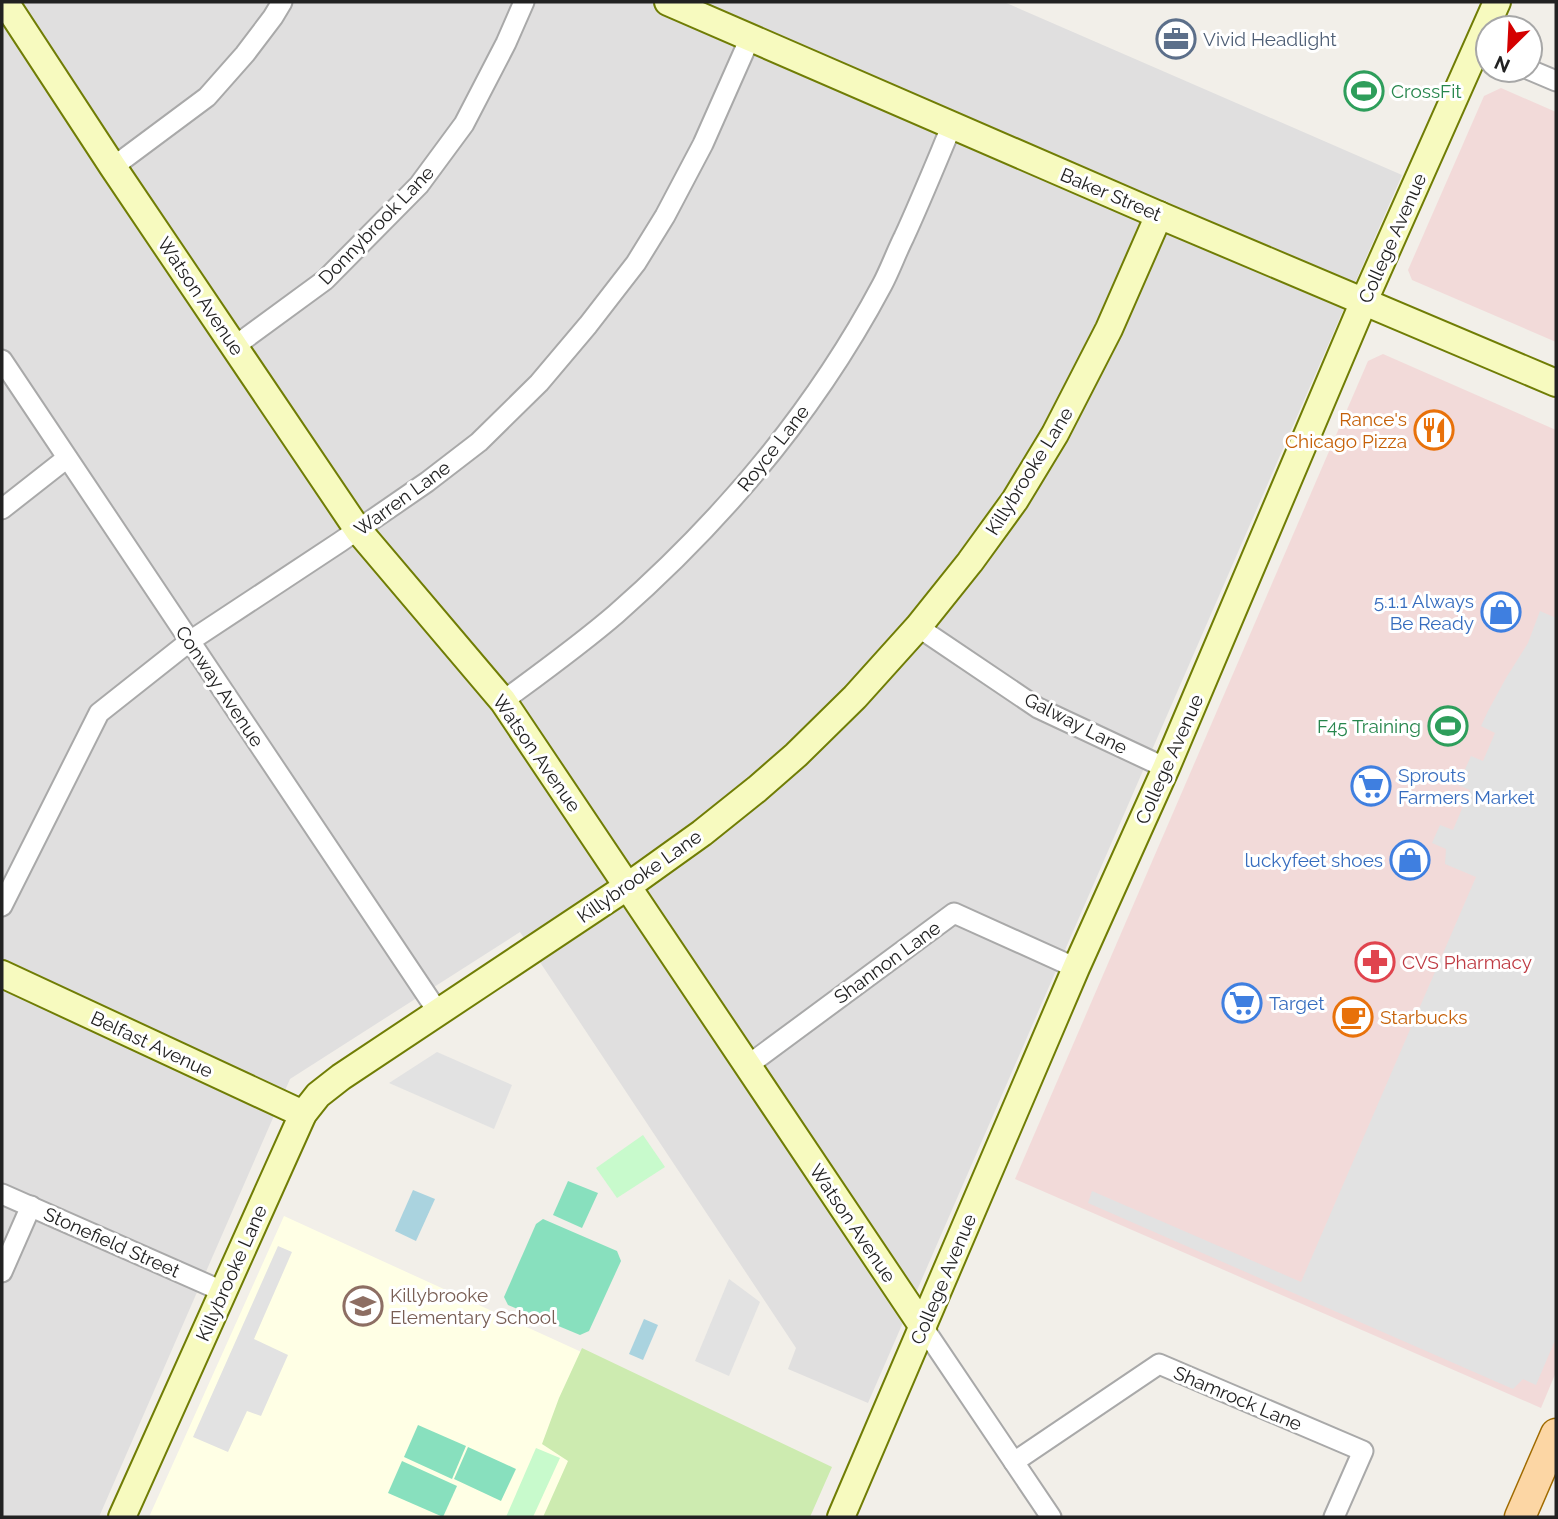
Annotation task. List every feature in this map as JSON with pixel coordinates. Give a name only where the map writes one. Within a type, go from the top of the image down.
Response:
[{"type":"main road","points":[[1520,1517],[1556,1434]]},
{"type":"street","name":"Watson Avenue","points":[[5,2],[358,530],[503,701],[1051,1517]]},
{"type":"street","points":[[113,167],[207,97],[245,54],[282,2]]},
{"type":"street","name":"Donnybrook Lane","points":[[235,346],[325,280],[419,185],[464,124],[524,2]]},
{"type":"street","name":"Baker Street","points":[[668,2],[1159,215],[1556,383]]},
{"type":"street","name":"Warren Lane","points":[[2,906],[99,713],[190,641],[427,482],[479,442],[539,383],[636,263],[665,216],[703,144],[750,38]]},
{"type":"street","name":"College Avenue","points":[[841,1517],[1076,968],[1166,768],[1364,301],[1474,68]]},
{"type":"street","name":"Royce Lane","points":[[503,701],[617,613],[694,542],[763,464],[827,377],[883,283],[952,125]]},
{"type":"street","name":"Killybrooke Lane","points":[[122,1517],[303,1114],[318,1096],[341,1077],[628,886],[702,833],[796,755],[855,697],[918,627],[970,562],[1014,500],[1055,434],[1110,329],[1159,215]]},
{"type":"street","name":"Conway Avenue","points":[[2,360],[438,1012]]},
{"type":"street","points":[[2,509],[68,458]]},
{"type":"street","name":"Galway Lane","points":[[918,627],[1038,708],[1166,768]]},
{"type":"street","name":"Shannon Lane","points":[[747,1066],[954,912],[1076,968]]},
{"type":"street","name":"Belfast Avenue","points":[[2,974],[303,1114]]},
{"type":"street","name":"Stonefield Street","points":[[2,1194],[222,1291]]},
{"type":"street","points":[[2,1272],[31,1206]]},
{"type":"street","name":"Shamrock Lane","points":[[1014,1462],[1159,1364],[1363,1451],[1334,1517]]},
{"type":"shaded area","points":[[2,2],[1004,2],[1402,175],[868,1403],[788,1369],[796,1348],[520,932],[290,1079],[99,1517],[2,1517]]},
{"type":"shaded area","points":[[1501,88],[1556,112],[1556,342],[1412,280],[1408,270],[1484,96]]},
{"type":"shaded area","points":[[1383,354],[1556,430],[1556,1372],[1541,1408],[1015,1179],[1368,361]]},
{"type":"shaded area","points":[[1540,611],[1556,618],[1556,1338],[1536,1385],[1523,1379],[1513,1389],[1088,1203],[1092,1191],[1301,1282],[1476,877],[1445,864],[1446,849],[1432,843],[1440,825],[1453,830],[1470,790],[1458,785],[1471,756],[1483,761],[1495,733],[1481,726],[1528,643]]},
{"type":"shaded area","points":[[437,1052],[512,1085],[494,1129],[389,1083]]},
{"type":"shaded area","name":"Killybrooke Elementary School","points":[[284,1216],[680,1397],[810,1517],[149,1517]]},
{"type":"shaded area","points":[[278,1246],[292,1252],[254,1339],[288,1355],[261,1416],[247,1411],[228,1452],[193,1437]]},
{"type":"shaded area","points":[[729,1279],[760,1302],[729,1376],[695,1361]]},
{"type":"green space","points":[[643,1135],[665,1167],[617,1198],[596,1168]]},
{"type":"green space","points":[[568,1181],[598,1193],[582,1228],[553,1215]]},
{"type":"green space","points":[[543,1219],[617,1251],[621,1261],[589,1331],[580,1335],[508,1305],[504,1297],[536,1224]]},
{"type":"green space","points":[[582,1348],[832,1467],[810,1517],[543,1517],[568,1461],[542,1444]]},
{"type":"green space","points":[[418,1425],[466,1446],[452,1479],[404,1457]]},
{"type":"green space","points":[[468,1447],[516,1469],[501,1501],[454,1479]]},
{"type":"green space","points":[[536,1448],[560,1458],[533,1517],[506,1517]]},
{"type":"green space","points":[[402,1461],[457,1486],[443,1517],[388,1493]]},
{"type":"water","points":[[413,1190],[435,1199],[416,1241],[395,1231]]},
{"type":"water","points":[[644,1319],[658,1325],[643,1360],[629,1354]]},
{"type":"place","name":"Vivid Headlight","points":[[1176,39]]},
{"type":"place","name":"CrossFit","points":[[1364,91]]},
{"type":"place","name":"Rance's Chicago Pizza","points":[[1434,430]]},
{"type":"place","name":"5.1.1 Always Be Ready","points":[[1501,612]]},
{"type":"place","name":"F45 Training","points":[[1448,726]]},
{"type":"place","name":"Sprouts Farmers Market","points":[[1371,786]]},
{"type":"place","name":"luckyfeet shoes","points":[[1410,860]]},
{"type":"place","name":"CVS Pharmacy","points":[[1375,962]]},
{"type":"place","name":"Target","points":[[1242,1003]]},
{"type":"place","name":"Starbucks","points":[[1353,1017]]},
{"type":"place","name":"Killybrooke Elementary School","points":[[363,1306]]}]
